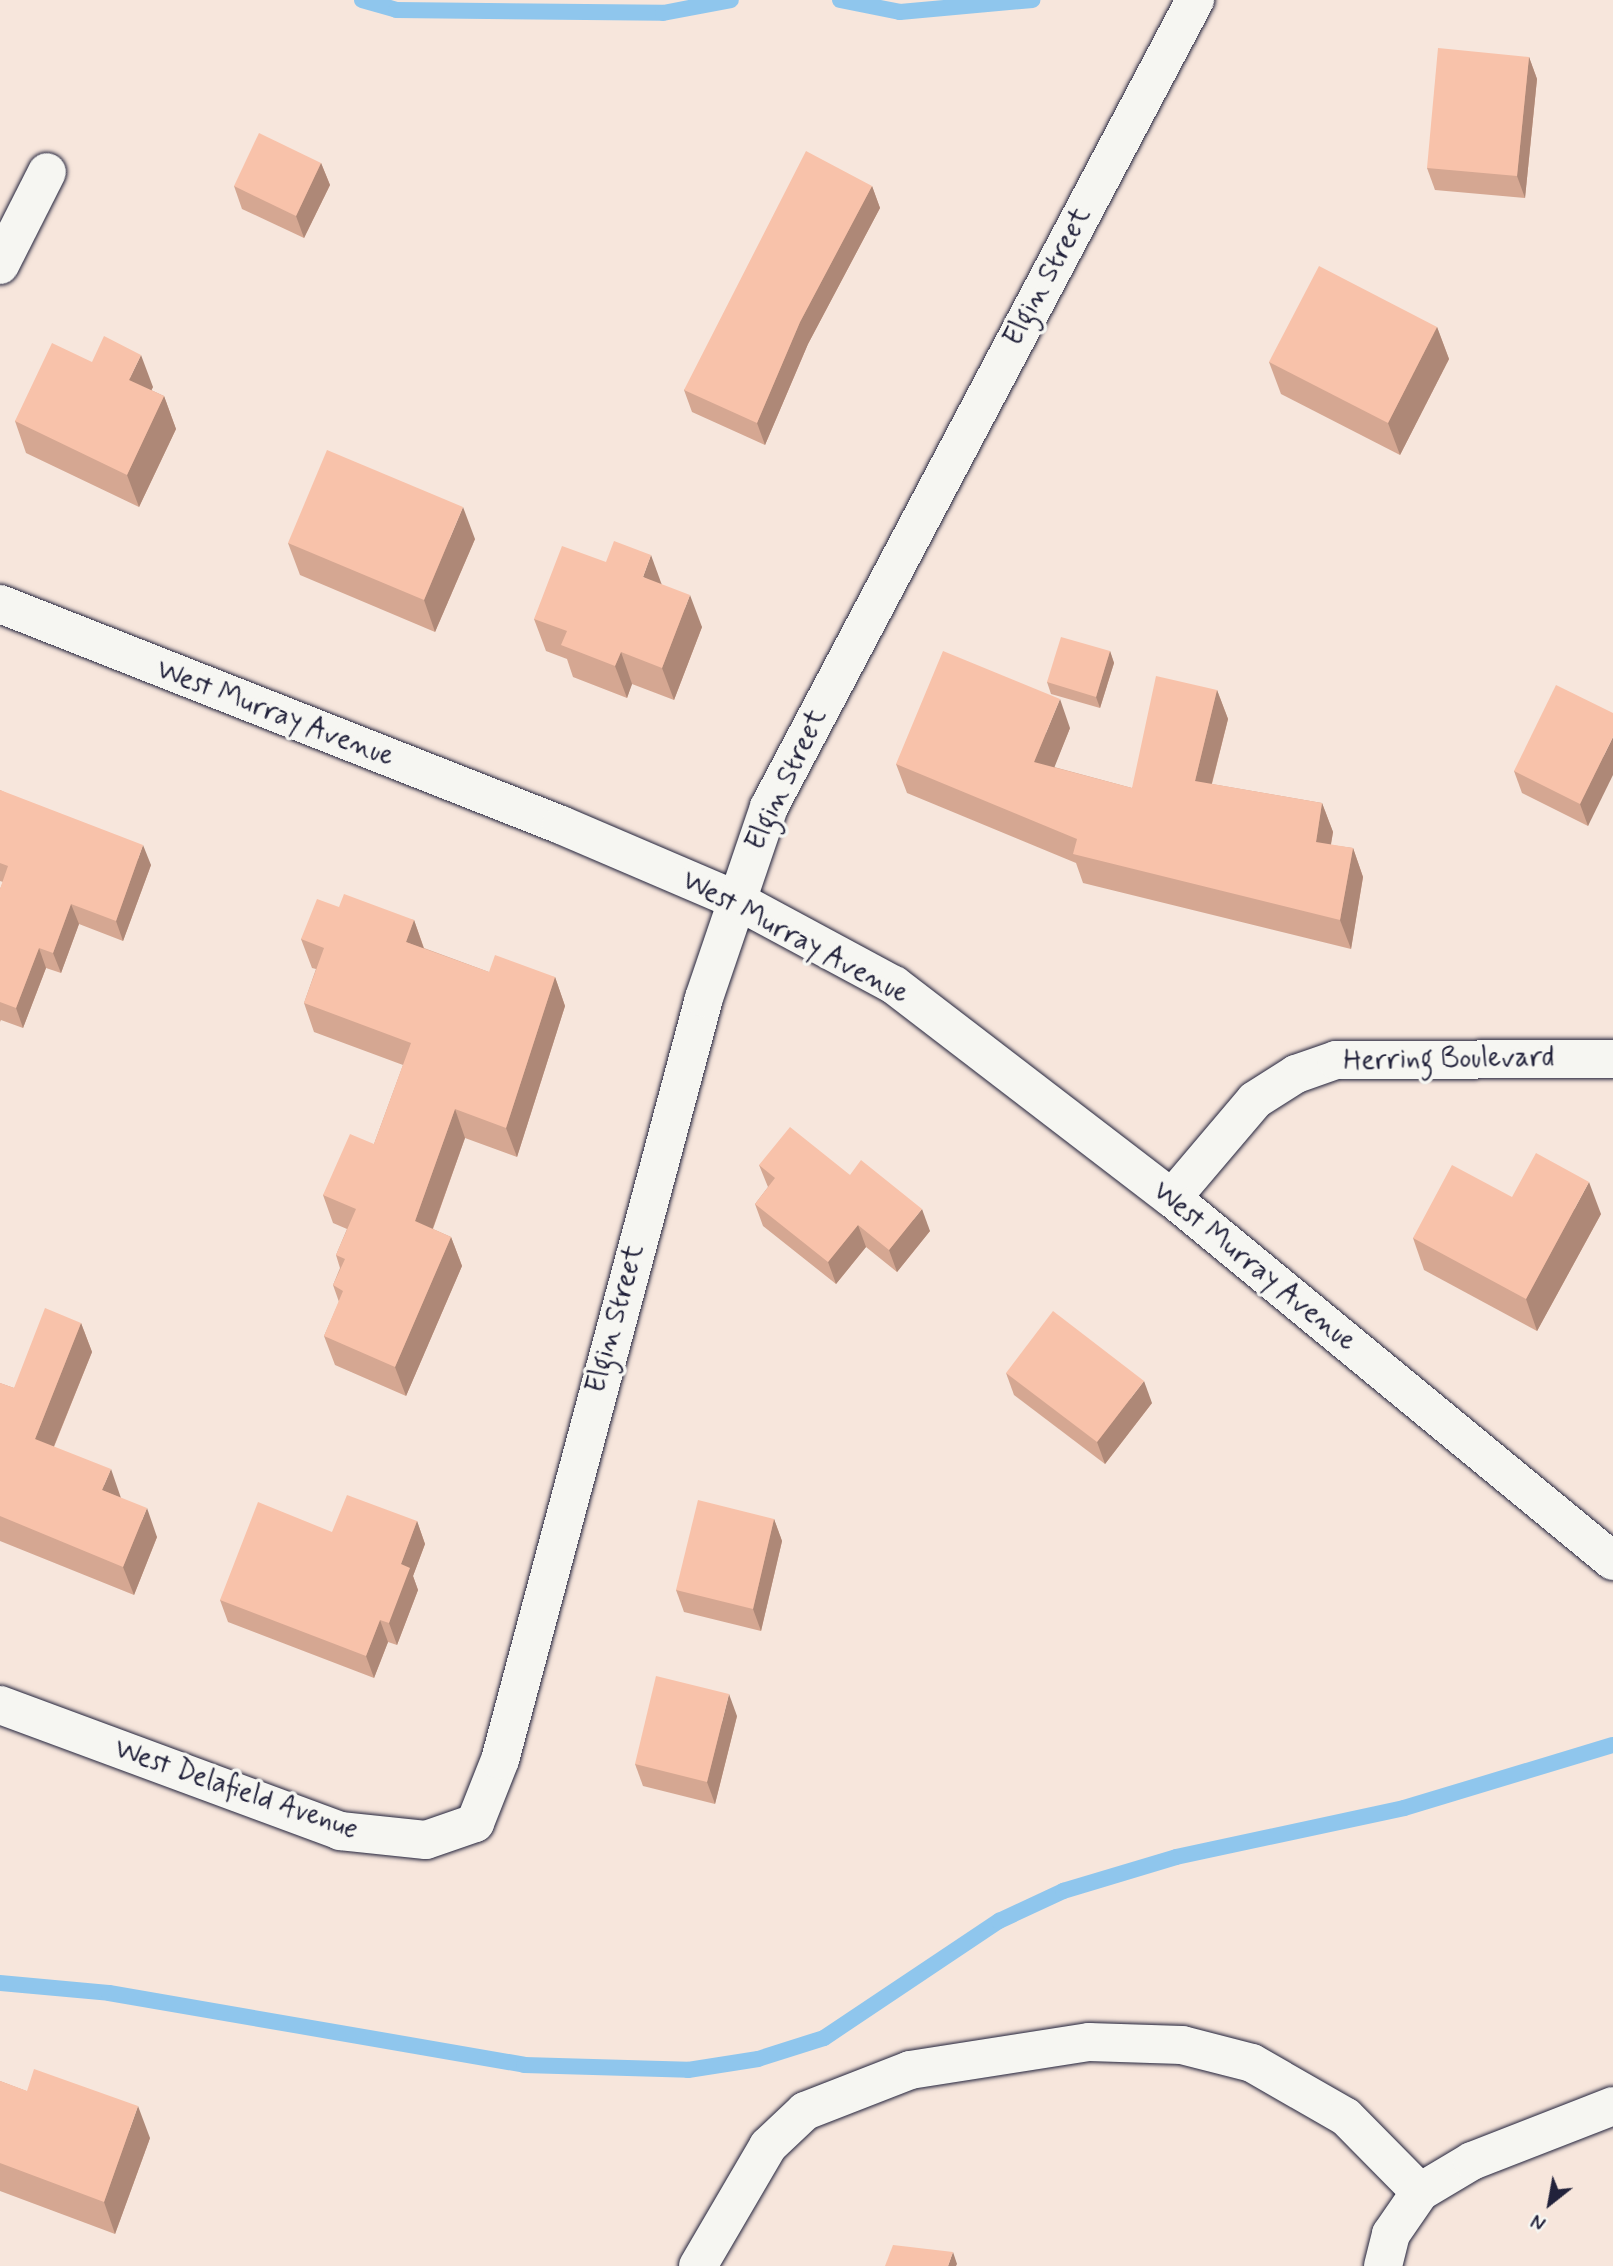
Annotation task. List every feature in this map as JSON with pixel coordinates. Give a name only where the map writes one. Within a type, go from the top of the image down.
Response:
[{"type":"street","name":"Elgin Street","points":[[475,1823],[500,1760],[611,1336],[736,900],[769,807],[1195,0]]},
{"type":"street","points":[[0,265],[47,172]]},
{"type":"street","name":"West Murray Avenue","points":[[0,604],[736,900],[894,985],[1172,1198],[1613,1561]]},
{"type":"street","name":"Herring Boulevard","points":[[1172,1198],[1255,1100],[1296,1074],[1336,1060],[1613,1059]]},
{"type":"street","name":"West Delafield Avenue","points":[[0,1705],[340,1831],[426,1840],[475,1823]]},
{"type":"street","points":[[698,2266],[768,2146],[805,2111],[910,2070],[1089,2042],[1182,2045],[1252,2063],[1346,2117],[1420,2192]]},
{"type":"street","points":[[1383,2266],[1391,2234],[1420,2192],[1472,2161],[1613,2106]]},
{"type":"building","points":[[1438,48],[1529,57],[1517,176],[1427,168]]},
{"type":"building","points":[[259,133],[321,163],[296,216],[234,186]]},
{"type":"building","points":[[806,151],[872,186],[800,322],[757,423],[684,390]]},
{"type":"building","points":[[1319,266],[1437,327],[1388,423],[1269,362]]},
{"type":"building","points":[[104,336],[141,355],[129,380],[164,396],[127,475],[15,421],[52,343],[92,362]]},
{"type":"building","points":[[327,450],[463,507],[424,600],[288,543]]},
{"type":"building","points":[[614,541],[651,555],[643,577],[690,595],[662,668],[621,652],[615,666],[561,645],[567,631],[534,619],[562,546],[606,562]]},
{"type":"building","points":[[1061,637],[1110,651],[1096,697],[1047,682]]},
{"type":"building","points":[[943,651],[1060,699],[1034,762],[1132,788],[1156,676],[1217,690],[1195,781],[1322,803],[1316,842],[1353,848],[1340,920],[1073,854],[1077,839],[896,764]]},
{"type":"building","points":[[1556,685],[1613,713],[1613,737],[1580,804],[1514,771]]},
{"type":"building","points":[[0,790],[143,845],[116,921],[71,904],[53,953],[39,948],[16,1008],[0,1002],[0,889],[8,866],[0,863]]},
{"type":"building","points":[[344,894],[414,920],[406,942],[489,972],[495,955],[555,977],[506,1128],[455,1109],[415,1221],[451,1237],[395,1367],[324,1336],[343,1291],[333,1285],[345,1259],[336,1255],[356,1209],[323,1195],[350,1134],[374,1144],[411,1043],[304,1003],[324,948],[301,939],[317,899],[339,907]]},
{"type":"building","points":[[790,1127],[850,1175],[861,1160],[922,1209],[889,1250],[858,1225],[828,1262],[755,1204],[775,1178],[759,1165]]},
{"type":"building","points":[[1536,1153],[1589,1182],[1526,1299],[1413,1238],[1452,1165],[1512,1197]]},
{"type":"building","points":[[45,1308],[81,1323],[35,1439],[111,1469],[102,1490],[147,1508],[123,1567],[0,1516],[0,1383],[14,1388]]},
{"type":"building","points":[[1053,1311],[1144,1381],[1097,1442],[1006,1373]]},
{"type":"building","points":[[347,1495],[417,1521],[401,1564],[410,1568],[389,1623],[380,1620],[366,1656],[220,1600],[258,1502],[332,1532]]},
{"type":"building","points":[[698,1500],[774,1519],[753,1609],[676,1590]]},
{"type":"building","points":[[656,1676],[729,1694],[707,1782],[635,1764]]},
{"type":"building","points":[[34,2069],[138,2106],[104,2202],[0,2163],[0,2081],[27,2091]]},
{"type":"building","points":[[893,2245],[953,2252],[948,2266],[885,2266]]},
{"type":"waterway","points":[[362,0],[396,10],[663,13],[731,0]]},
{"type":"waterway","points":[[840,0],[900,12],[1032,0]]},
{"type":"waterway","points":[[0,1983],[109,1993],[524,2065],[688,2070],[758,2059],[824,2038],[999,1921],[1063,1891],[1176,1857],[1404,1808],[1613,1745]]}]
